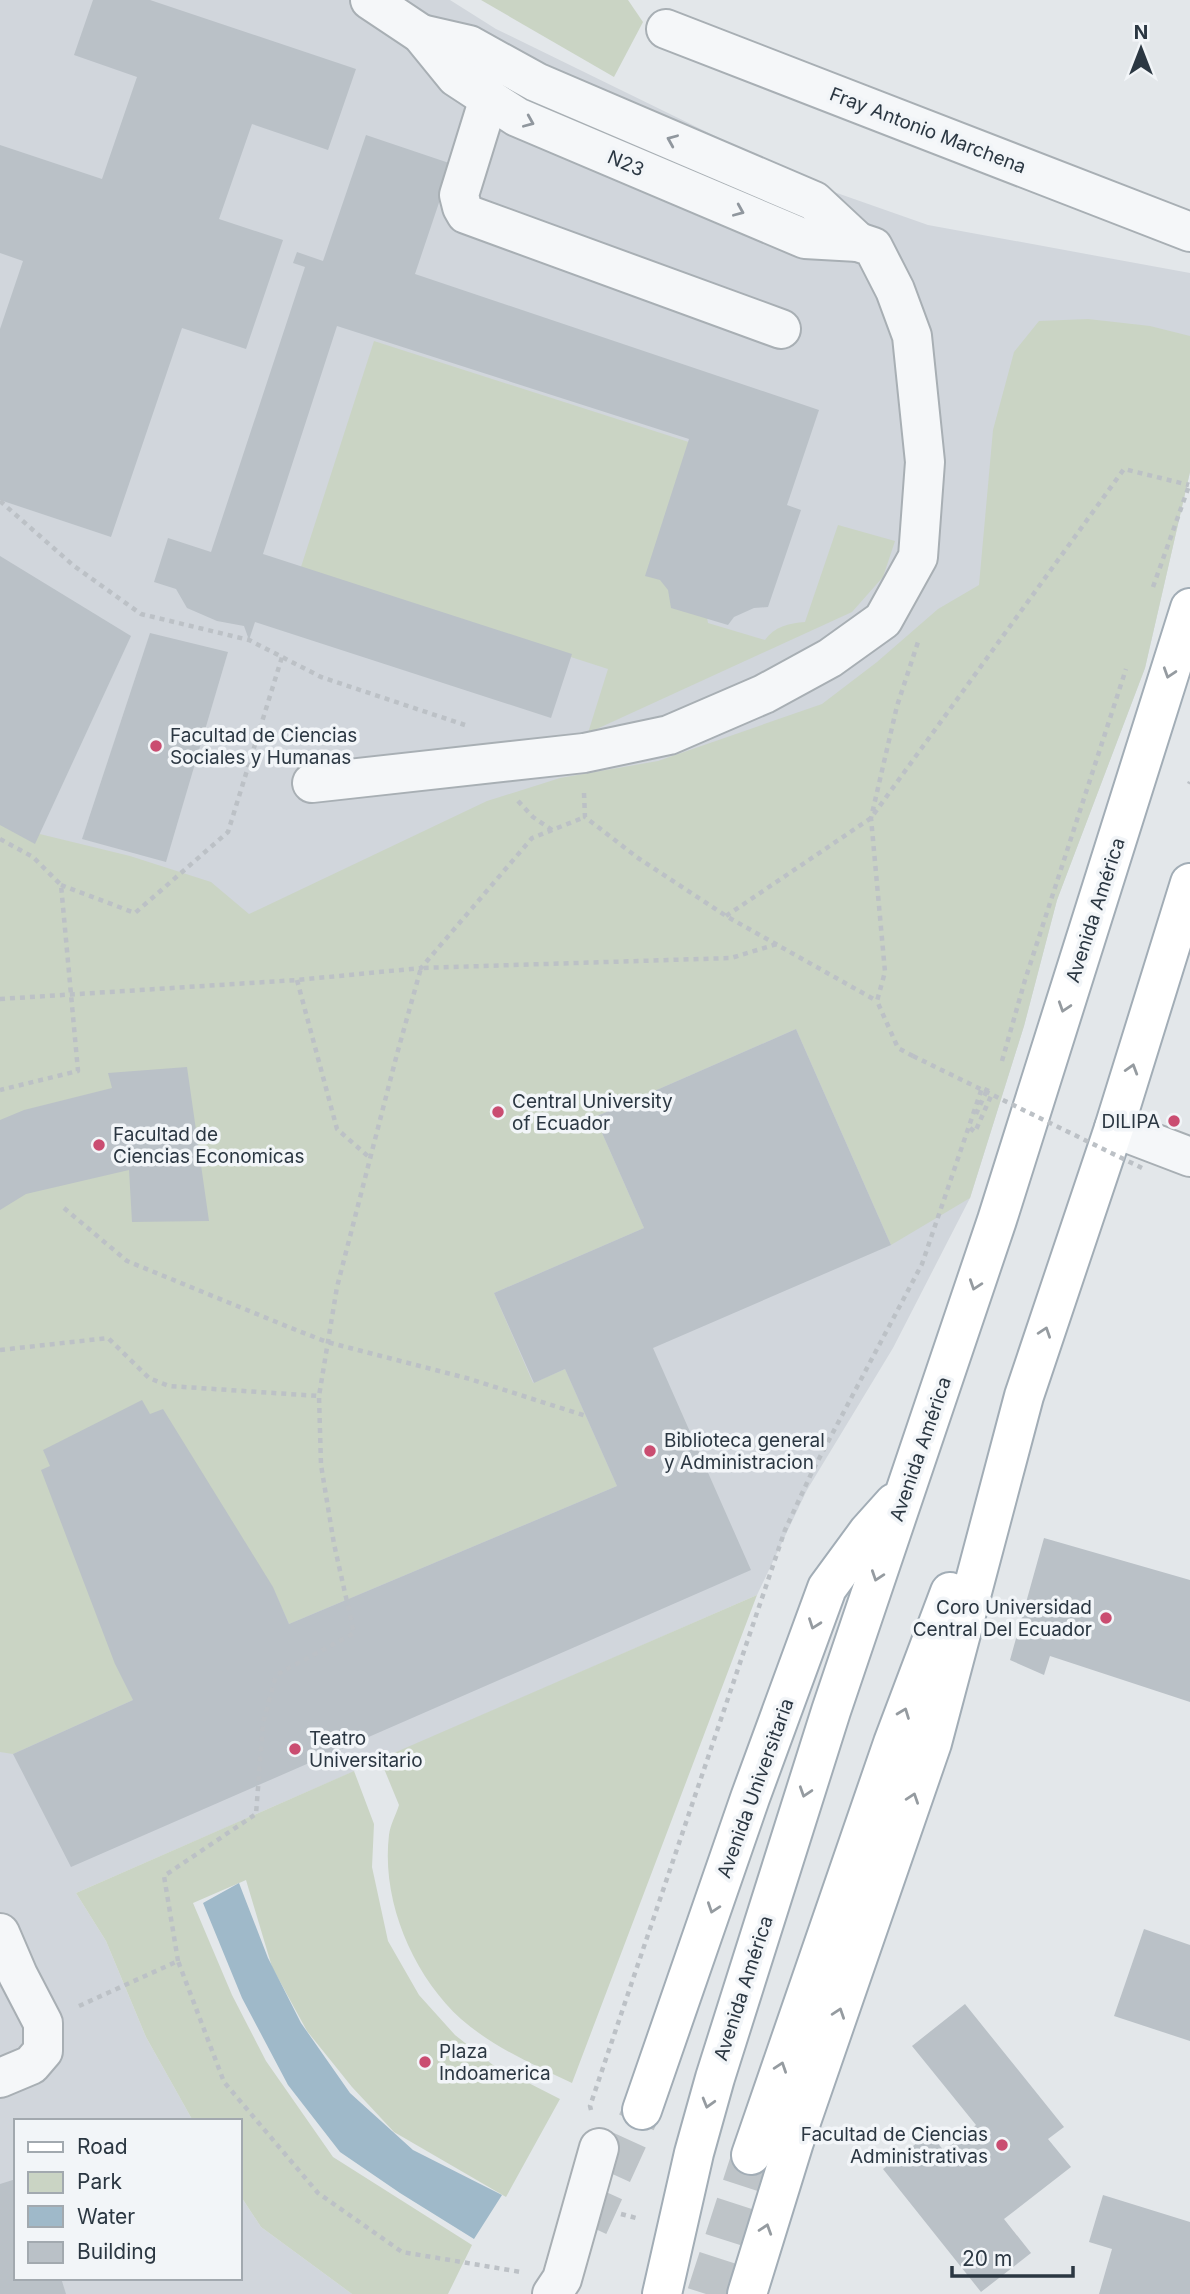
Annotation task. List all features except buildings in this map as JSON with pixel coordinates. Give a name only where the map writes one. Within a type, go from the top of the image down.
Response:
[{"type":"main road","name":"Avenida América","points":[[662,2294],[694,2153],[715,2078],[831,1711],[997,1220],[1190,608]]},
{"type":"main road","points":[[751,2155],[893,1742],[1024,1396],[1114,1128],[1190,883]]},
{"type":"main road","points":[[747,2294],[794,2142],[932,1743],[1024,1396]]},
{"type":"main road","name":"Avenida Universitaria","points":[[642,2110],[750,1798],[827,1588],[868,1532],[907,1488]]},
{"type":"street","name":"N23","points":[[312,783],[584,753],[669,735],[764,694],[830,658],[883,620],[918,557],[925,461],[912,336],[895,290],[873,247],[858,242],[805,239],[517,117],[456,78],[421,34],[370,0]]},
{"type":"street","name":"Fray Antonio Marchena","points":[[666,29],[1190,232]]},
{"type":"street","name":"N23","points":[[421,34],[469,45],[536,82],[814,201],[858,242]]},
{"type":"street","points":[[489,98],[459,195],[466,214],[780,329]]},
{"type":"street","points":[[1114,1128],[1190,1157]]},
{"type":"street","points":[[0,1933],[9,1979],[43,2023],[43,2051],[31,2065],[0,2078]]},
{"type":"street","points":[[560,2289],[599,2148]]},
{"type":"path","points":[[726,916],[870,818],[1124,469],[1190,484],[1150,598]]},
{"type":"path","points":[[0,501],[74,566],[141,614],[249,640],[321,677],[473,727]]},
{"type":"path","points":[[877,1001],[885,972],[870,818],[897,706],[922,630]]},
{"type":"path","points":[[0,839],[33,857],[61,885],[135,913],[228,832],[282,657]]},
{"type":"path","points":[[1000,1068],[1025,980],[1127,663]]},
{"type":"path","points":[[584,753],[584,817]]},
{"type":"path","points":[[584,817],[638,858],[726,916],[877,1001],[898,1048],[1142,1168]]},
{"type":"path","points":[[560,2289],[402,2252],[318,2193],[224,2082],[178,1961],[164,1876],[256,1814],[263,1723],[276,1675],[354,1633],[334,1545],[321,1465],[319,1396],[337,1287],[421,968],[532,838],[584,817]]},
{"type":"path","points":[[0,1090],[78,1071],[61,885]]},
{"type":"path","points":[[0,999],[297,980],[421,968],[731,958],[777,944]]},
{"type":"path","points":[[297,980],[337,1129],[370,1158]]},
{"type":"path","points":[[986,1092],[969,1130],[975,1132],[996,1080]]},
{"type":"path","points":[[599,2148],[590,2106],[785,1530],[812,1472],[922,1264],[982,1088],[993,1093]]},
{"type":"path","points":[[64,1208],[127,1261],[327,1342],[470,1379],[586,1416]]},
{"type":"path","points":[[0,1350],[108,1338],[149,1378],[169,1386],[319,1396]]},
{"type":"path","points":[[43,2023],[178,1961]]},
{"type":"shaded area","name":"Central University of Ecuador","points":[[0,0],[450,0],[496,29],[817,186],[928,225],[1190,273],[1190,472],[1145,668],[1057,900],[1024,1026],[970,1198],[893,1348],[807,1490],[757,1595],[76,1893],[106,1941],[146,2037],[192,2119],[14,2119],[14,2280],[242,2280],[242,2198],[261,2227],[352,2294],[0,2294]]},
{"type":"green space","points":[[481,0],[628,0],[643,22],[614,77]]},
{"type":"green space","points":[[1088,319],[1150,326],[1190,336],[1190,472],[1145,668],[1057,900],[1024,1026],[970,1198],[891,1245],[796,1029],[595,1117],[644,1228],[494,1293],[533,1383],[565,1369],[617,1486],[289,1624],[273,1588],[133,1700],[13,1754],[0,1752],[0,821],[11,827],[130,856],[211,882],[249,914],[487,801],[560,778],[658,761],[822,704],[877,662],[938,609],[979,585],[993,430],[1014,352],[1039,321]]},
{"type":"green space","points":[[374,341],[726,454],[705,606],[708,623],[765,640],[782,626],[805,622],[838,525],[895,541],[883,577],[852,612],[588,733],[608,669],[300,570]]},
{"type":"green space","points":[[757,1595],[572,2083],[514,2055],[473,2029],[428,1981],[404,1935],[390,1885],[389,1835],[399,1805],[380,1759]]},
{"type":"green space","points":[[354,1771],[374,1824],[372,1867],[388,1941],[419,1995],[455,2035],[493,2065],[560,2099],[506,2197],[394,2132],[352,2087],[307,2031],[272,1967],[246,1880],[193,1903],[232,1995],[266,2061],[333,2157],[472,2245],[448,2294],[352,2294],[261,2227],[242,2198],[242,2119],[192,2119],[146,2037],[106,1941],[76,1893]]},
{"type":"water","points":[[239,1883],[268,1958],[301,2023],[350,2093],[413,2150],[502,2195],[474,2239],[340,2152],[288,2085],[242,1998],[203,1903]]},
{"type":"tunnel","points":[[589,2226],[642,2110]]},
{"type":"tunnel","points":[[706,2294],[751,2155]]},
{"type":"place","name":"Facultad de Ciencias Sociales y Humanas","points":[[156,746]]},
{"type":"place","name":"Central University of Ecuador","points":[[498,1112]]},
{"type":"place","name":"DILIPA","points":[[1174,1121]]},
{"type":"place","name":"Facultad de Ciencias Economicas","points":[[99,1145]]},
{"type":"place","name":"Biblioteca general y Administracion","points":[[650,1451]]},
{"type":"place","name":"Coro Universidad Central Del Ecuador","points":[[1106,1618]]},
{"type":"place","name":"Teatro Universitario","points":[[295,1749]]},
{"type":"place","name":"Plaza Indoamerica","points":[[425,2062]]},
{"type":"place","name":"Facultad de Ciencias Administrativas","points":[[1002,2145]]}]
